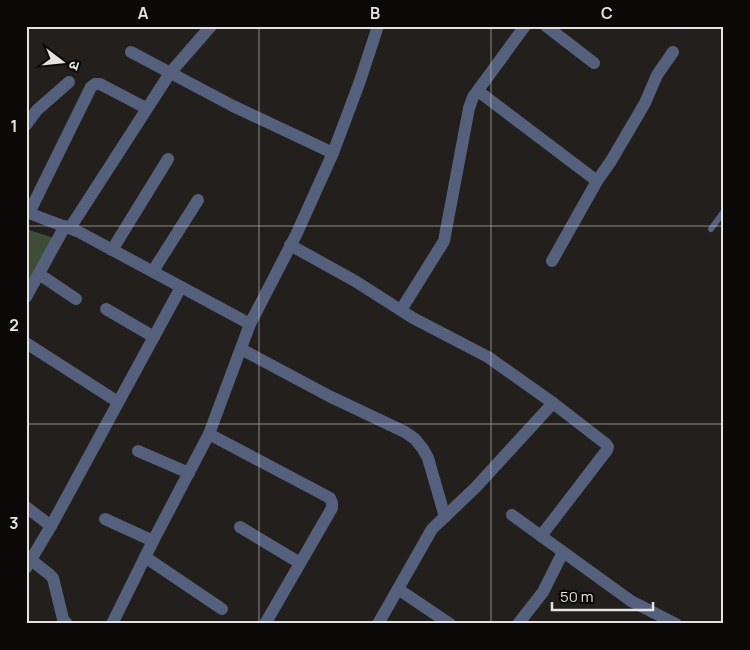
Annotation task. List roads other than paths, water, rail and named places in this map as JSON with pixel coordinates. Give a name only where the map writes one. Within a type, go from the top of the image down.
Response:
[{"type":"street","points":[[26,297],[67,227],[146,108],[170,73],[211,26]]},
{"type":"street","points":[[112,624],[209,434],[250,324],[333,153],[378,26]]},
{"type":"street","points":[[400,310],[444,241],[469,108],[473,97],[525,26]]},
{"type":"street","points":[[546,26],[594,63]]},
{"type":"street","points":[[131,52],[233,106],[333,153]]},
{"type":"street","points":[[552,261],[597,181],[645,103],[657,75],[673,52]]},
{"type":"street","points":[[26,125],[37,110],[69,82]]},
{"type":"street","points":[[146,108],[100,84],[95,84],[91,87],[28,212],[79,232],[250,324]]},
{"type":"street","points":[[478,91],[597,181]]},
{"type":"street","points":[[112,250],[168,159]]},
{"type":"street","points":[[153,271],[198,200]]},
{"type":"street","points":[[290,245],[355,281],[413,318],[488,357],[553,403],[608,446],[607,450],[541,536]]},
{"type":"street","points":[[38,274],[76,299]]},
{"type":"street","points":[[67,624],[53,578],[29,564],[181,287]]},
{"type":"street","points":[[106,309],[154,337]]},
{"type":"street","points":[[26,343],[118,402]]},
{"type":"street","points":[[241,349],[329,396],[405,432],[415,439],[424,449],[428,458],[445,516]]},
{"type":"street","points":[[378,624],[432,529],[476,487],[553,403]]},
{"type":"street","points":[[209,434],[330,498],[332,503],[332,508],[265,624]]},
{"type":"street","points":[[138,452],[188,473]]},
{"type":"street","points":[[26,507],[51,526]]},
{"type":"street","points":[[512,515],[631,601],[676,624]]},
{"type":"street","points":[[105,519],[153,541]]},
{"type":"street","points":[[240,527],[300,563]]},
{"type":"street","points":[[518,624],[543,592],[563,552]]},
{"type":"street","points":[[145,557],[222,609]]},
{"type":"street","points":[[398,589],[450,624]]},
{"type":"lane","points":[[711,229],[724,211]]}]
